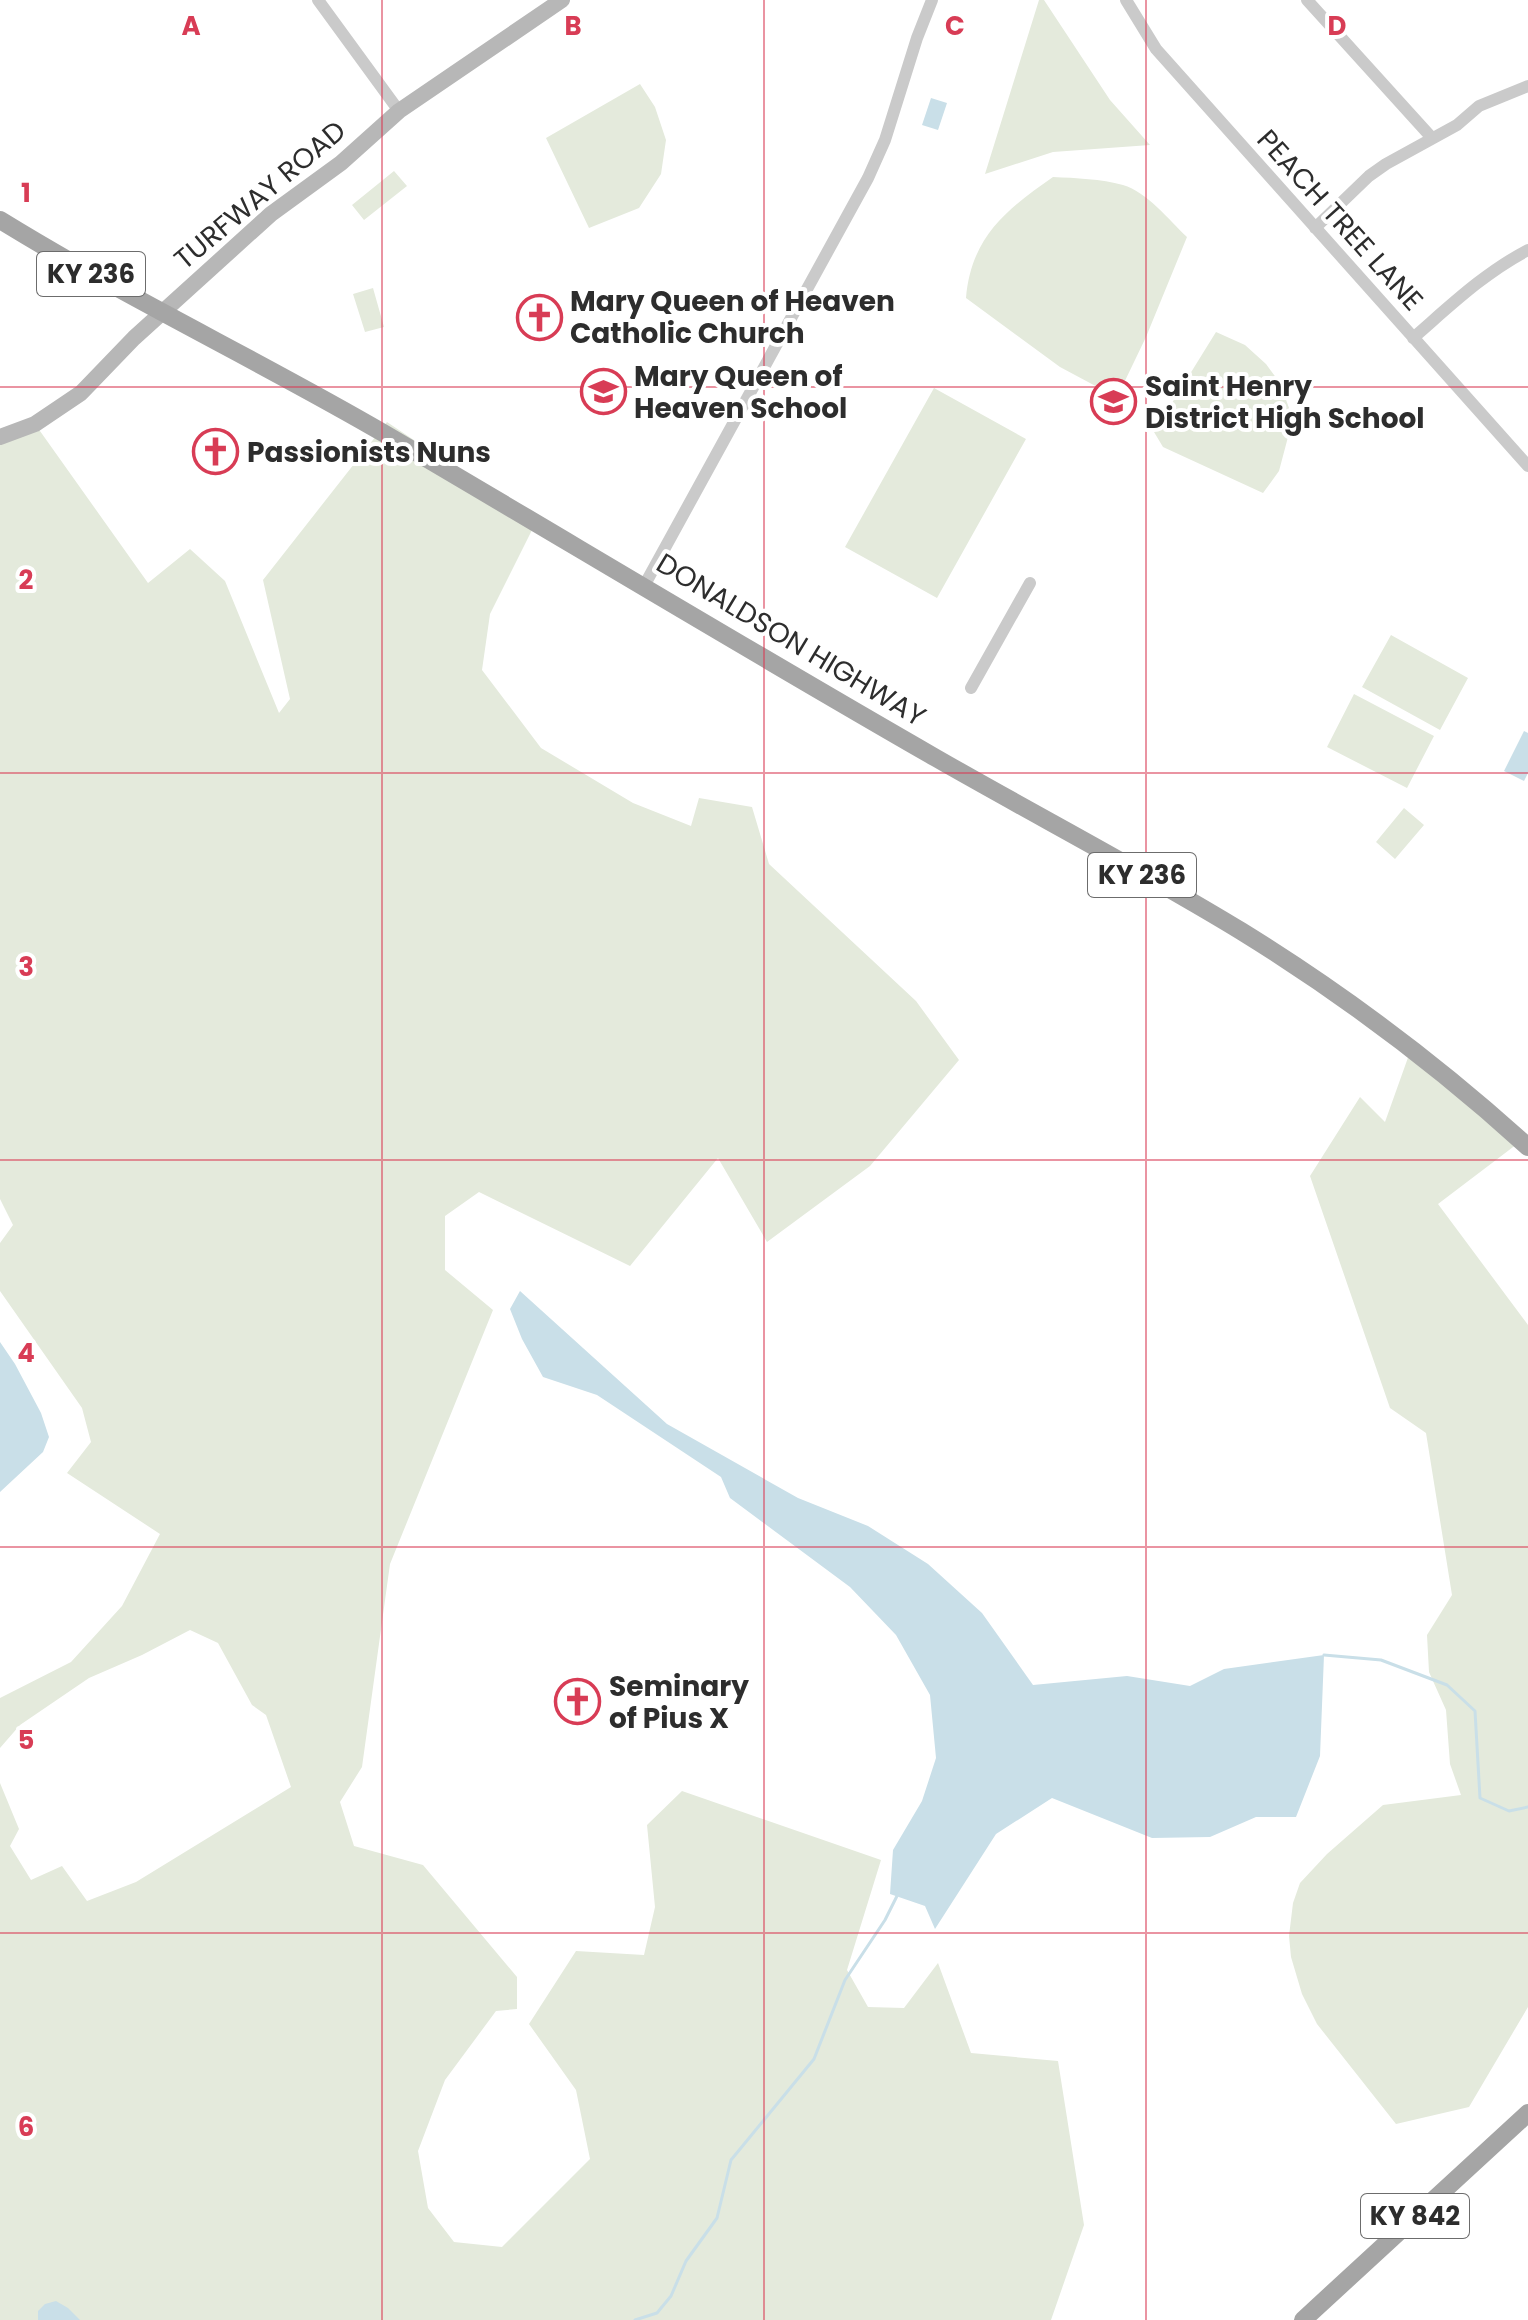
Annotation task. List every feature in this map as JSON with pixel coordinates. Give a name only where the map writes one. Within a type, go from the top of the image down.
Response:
[{"type":"main road","name":"TURFWAY ROAD","points":[[0,437],[35,424],[81,393],[134,338],[251,231],[341,163],[399,111],[562,0]]},
{"type":"main road","name":"DONALDSON HIGHWAY","points":[[0,220],[163,313],[260,363],[933,756],[1239,930],[1415,1050],[1528,1147]]},
{"type":"main road","name":"KY 842","points":[[1303,2320],[1528,2113]]},
{"type":"street","points":[[318,0],[399,111]]},
{"type":"street","name":"PEACH TREE LANE","points":[[1126,0],[1156,49],[1528,466]]},
{"type":"street","points":[[1307,0],[1432,138]]},
{"type":"street","points":[[644,586],[868,178],[885,140],[928,2]]},
{"type":"street","points":[[1315,228],[1369,176],[1457,125],[1479,106],[1528,86]]},
{"type":"street","points":[[1413,338],[1474,284],[1528,250]]},
{"type":"street","points":[[971,688],[1030,583]]},
{"type":"shaded area","points":[[1039,0],[1044,0],[1110,100],[1150,145],[1053,152],[985,174]]},
{"type":"shaded area","points":[[640,84],[655,107],[666,140],[661,174],[639,208],[589,228],[546,138]]},
{"type":"shaded area","points":[[394,171],[407,186],[364,220],[352,205]]},
{"type":"shaded area","points":[[1053,177],[1106,181],[1132,189],[1157,207],[1187,237],[1122,387],[1103,390],[1060,367],[966,298],[975,258],[994,227]]},
{"type":"shaded area","points":[[373,288],[384,327],[365,332],[353,294]]},
{"type":"shaded area","points":[[1216,332],[1245,345],[1266,364],[1280,383],[1289,408],[1288,437],[1279,471],[1263,493],[1163,447],[1154,432]]},
{"type":"shaded area","points":[[934,388],[1026,439],[937,598],[845,547]]},
{"type":"shaded area","points":[[387,422],[536,522],[490,614],[482,670],[541,748],[633,803],[691,826],[699,798],[752,807],[769,864],[916,1001],[959,1060],[870,1166],[767,1242],[718,1158],[630,1266],[479,1192],[445,1216],[445,1270],[493,1310],[390,1564],[362,1767],[340,1802],[354,1846],[423,1865],[517,1977],[517,2009],[496,2011],[445,2080],[418,2151],[428,2208],[454,2242],[502,2247],[590,2159],[576,2090],[529,2024],[576,1951],[644,1955],[655,1907],[647,1825],[682,1791],[881,1860],[847,1970],[868,2007],[904,2008],[938,1963],[971,2053],[1058,2061],[1084,2225],[1051,2320],[0,2320],[0,1783],[19,1829],[10,1846],[31,1880],[62,1866],[87,1901],[136,1882],[291,1787],[266,1715],[252,1705],[218,1643],[190,1630],[89,1678],[20,1725],[0,1748],[0,1698],[71,1662],[122,1606],[160,1534],[67,1473],[91,1442],[82,1408],[0,1291],[0,1243],[13,1225],[0,1199],[0,437],[35,424],[148,583],[190,549],[225,581],[279,713],[290,699],[263,580]]},
{"type":"shaded area","points":[[1391,635],[1468,678],[1440,730],[1362,687]]},
{"type":"shaded area","points":[[1354,694],[1434,736],[1407,788],[1327,747]]},
{"type":"shaded area","points":[[1404,808],[1424,825],[1395,859],[1376,842]]},
{"type":"shaded area","points":[[1410,1052],[1521,1141],[1438,1204],[1528,1325],[1528,2007],[1469,2107],[1396,2124],[1317,2024],[1302,1994],[1291,1957],[1289,1936],[1293,1903],[1300,1883],[1327,1854],[1383,1805],[1461,1795],[1450,1764],[1446,1710],[1429,1672],[1427,1635],[1452,1595],[1426,1433],[1390,1408],[1310,1176],[1360,1097],[1385,1122]]},
{"type":"water","points":[[931,98],[947,103],[938,130],[922,125]]},
{"type":"water","points":[[1524,731],[1528,733],[1528,773],[1524,781],[1504,771]]},
{"type":"water","points":[[520,1291],[667,1424],[798,1498],[868,1526],[928,1564],[982,1613],[1033,1685],[1127,1676],[1190,1686],[1224,1669],[1324,1655],[1320,1756],[1296,1817],[1256,1817],[1210,1837],[1152,1838],[1052,1798],[996,1834],[935,1929],[925,1906],[890,1894],[893,1850],[922,1801],[936,1758],[930,1695],[896,1635],[850,1587],[730,1498],[721,1477],[597,1395],[543,1377],[510,1309]]},
{"type":"water","points":[[0,1342],[41,1413],[49,1437],[43,1452],[0,1492]]},
{"type":"water","points":[[56,2301],[80,2320],[38,2320],[38,2311],[45,2304]]},
{"type":"waterway","points":[[1324,1655],[1381,1660],[1447,1685],[1475,1711],[1480,1798],[1509,1811],[1528,1807]]},
{"type":"waterway","points":[[635,2320],[657,2313],[671,2296],[686,2261],[717,2218],[731,2160],[814,2059],[845,1980],[885,1920],[897,1896]]},
{"type":"place","name":"Mary Queen of Heaven Catholic Church","points":[[539,317]]},
{"type":"place","name":"Mary Queen of Heaven School","points":[[603,392]]},
{"type":"place","name":"Saint Henry District High School","points":[[1114,402]]},
{"type":"place","name":"Passionists Nuns","points":[[216,452]]},
{"type":"place","name":"Seminary of Pius X","points":[[578,1702]]}]
